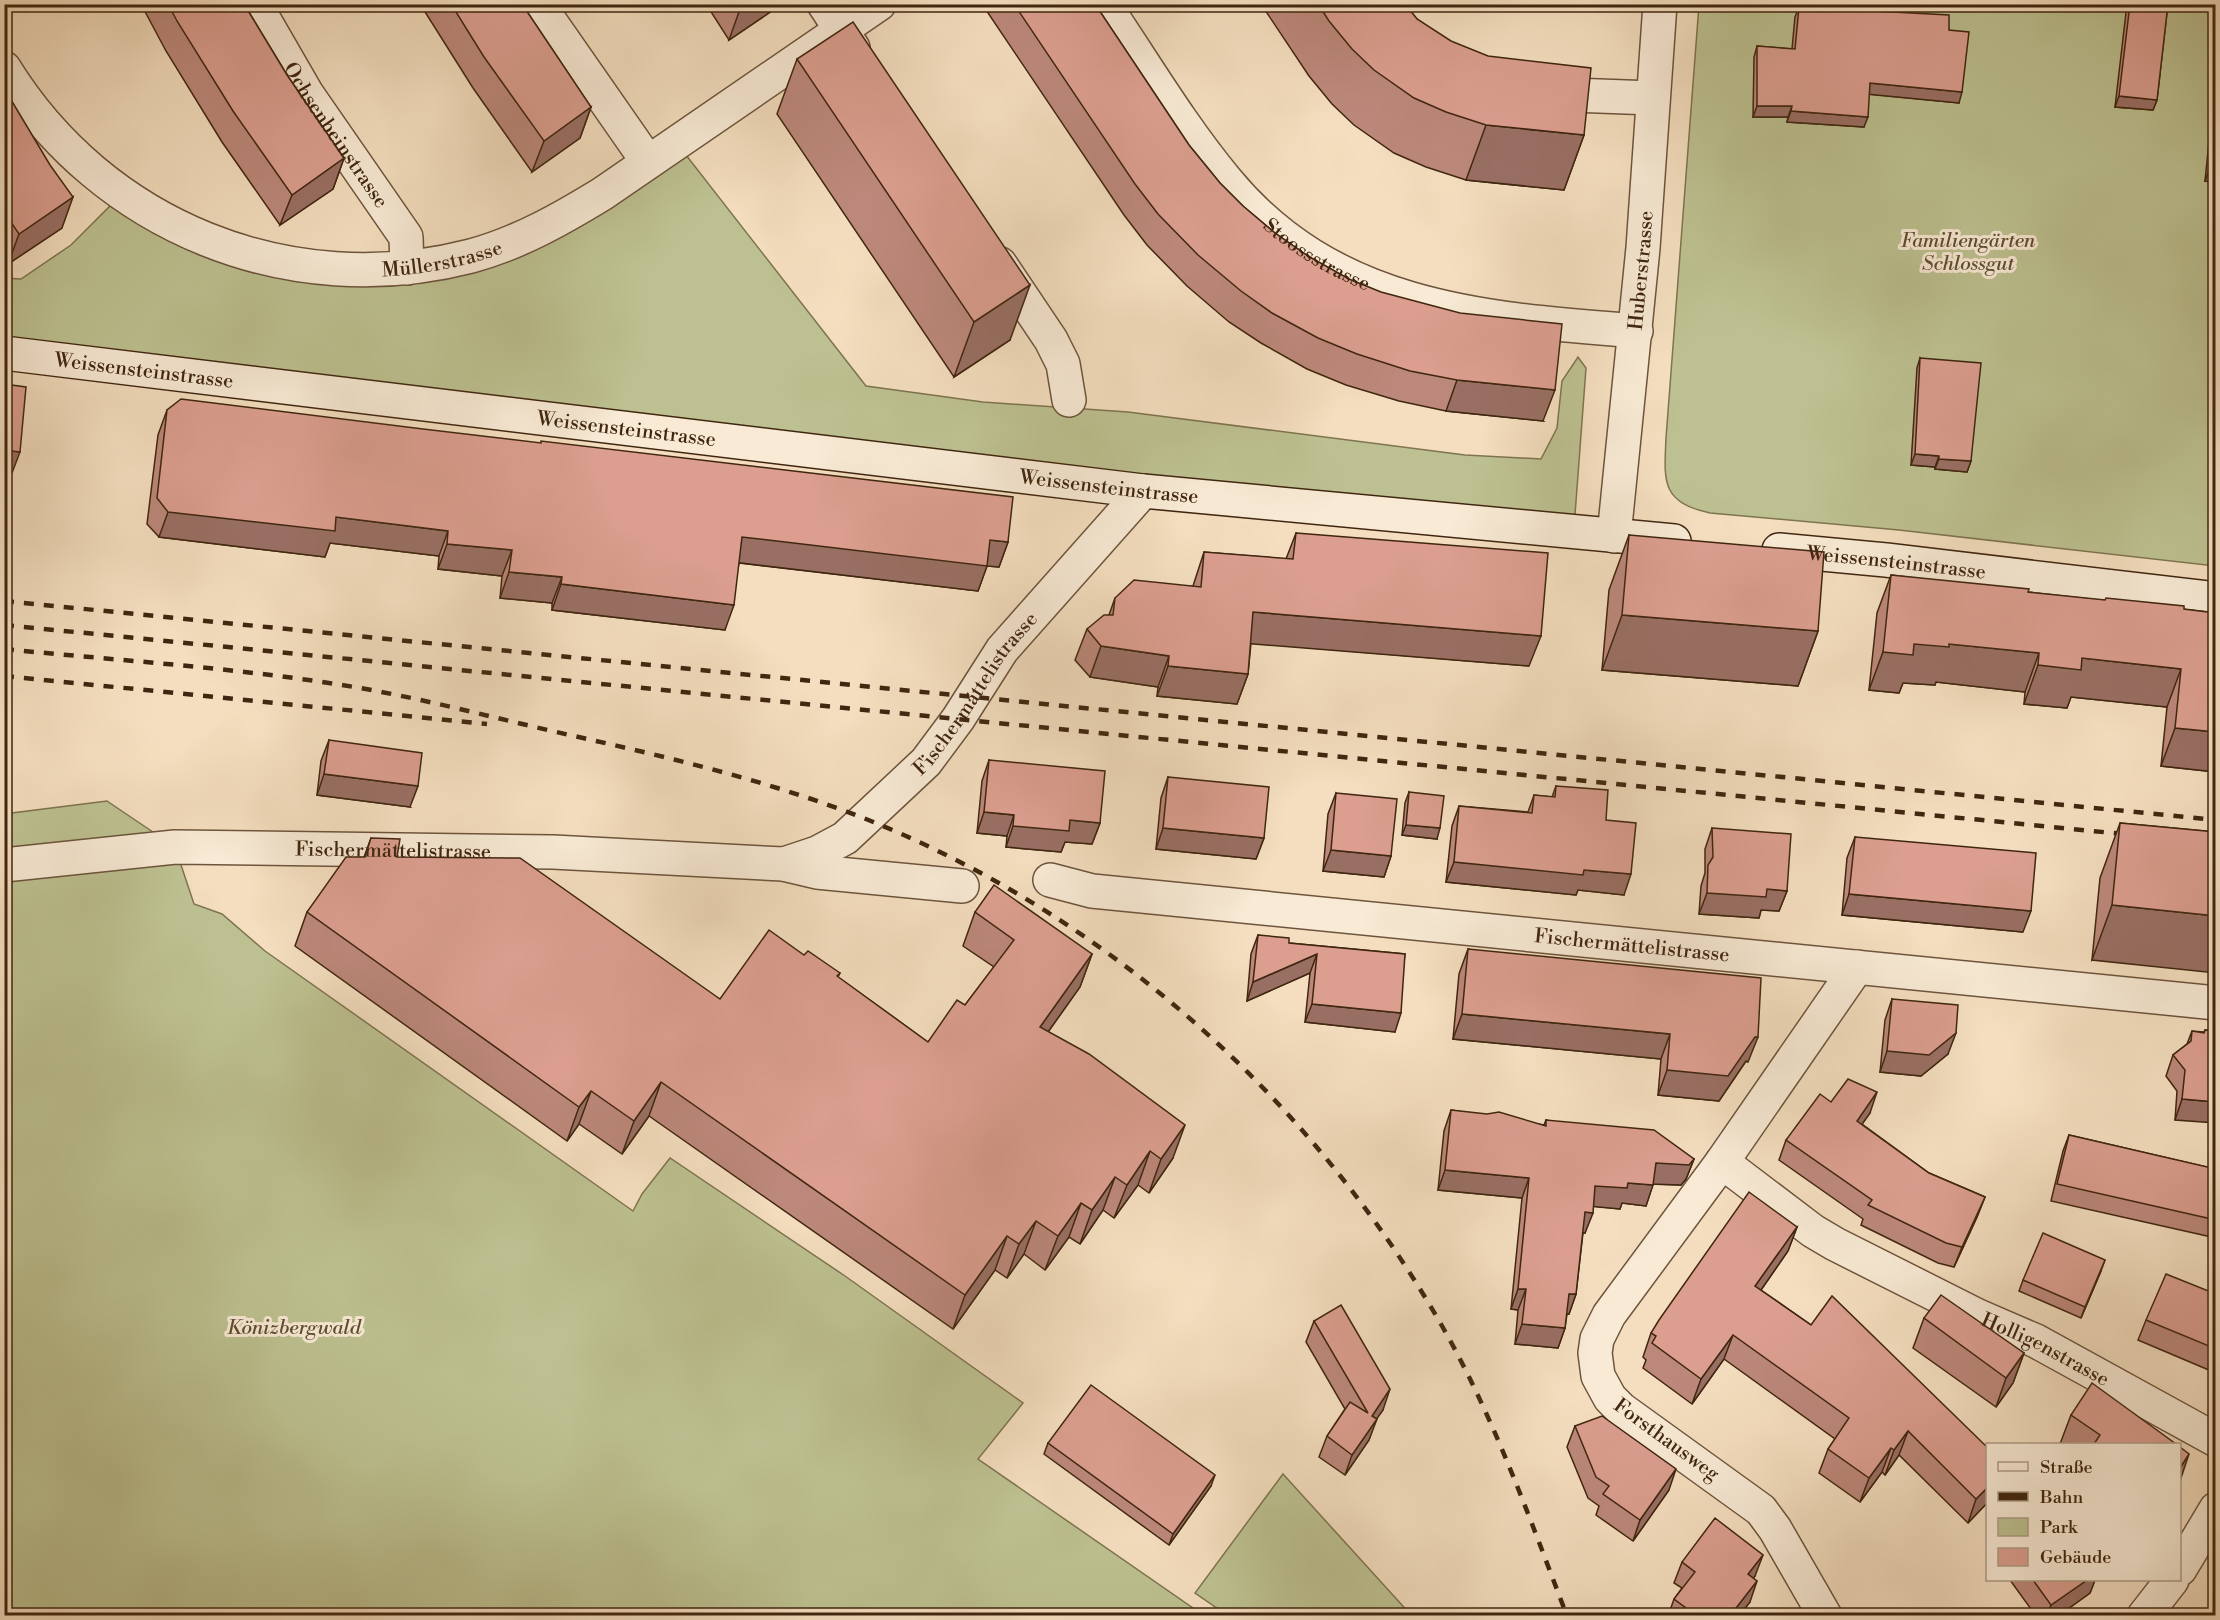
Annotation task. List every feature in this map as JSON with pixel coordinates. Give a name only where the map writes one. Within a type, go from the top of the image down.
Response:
[{"type":"street","name":"Ochsenbeinstrasse","points":[[255,4],[307,94],[406,237],[407,268]]},
{"type":"street","points":[[538,4],[648,162]]},
{"type":"street","name":"Müllerstrasse","points":[[4,68],[30,105],[78,159],[132,202],[193,235],[228,248],[307,266],[407,268],[473,255],[513,242],[556,222],[648,162],[832,17],[879,4]]},
{"type":"street","name":"Stoossstrasse","points":[[1104,4],[1197,143],[1227,182],[1286,238],[1320,261],[1354,279],[1432,307],[1486,316],[1636,331]]},
{"type":"street","name":"Huberstrasse","points":[[1614,536],[1648,196],[1660,4]]},
{"type":"street","points":[[832,17],[868,69]]},
{"type":"street","points":[[1511,91],[1553,95],[1653,98]]},
{"type":"street","points":[[980,235],[1052,340],[1063,364],[1069,400]]},
{"type":"street","name":"Weissensteinstrasse","points":[[4,353],[1143,491],[1709,544]]},
{"type":"street","name":"Fischermättelistrasse","points":[[783,864],[817,854],[845,838],[926,762],[958,719],[1002,650],[1143,491]]},
{"type":"street","name":"Weissensteinstrasse","points":[[1744,548],[1886,560],[2216,599]]},
{"type":"street","name":"Fischermättelistrasse","points":[[4,865],[175,847],[553,852],[783,864],[817,872],[963,886]]},
{"type":"street","name":"Fischermättelistrasse","points":[[1050,880],[1092,891],[2216,1003]]},
{"type":"street","name":"Forsthausweg","points":[[1825,1616],[1775,1529],[1761,1510],[1621,1409],[1606,1392],[1598,1376],[1595,1353],[1598,1339],[1609,1315],[1722,1162],[1857,967]]},
{"type":"street","name":"Holligenstrasse","points":[[1722,1162],[1813,1231],[1874,1265],[2036,1341],[2216,1440]]},
{"type":"street","points":[[2181,1567],[2216,1509]]},
{"type":"street","points":[[2144,1616],[2171,1581]]},
{"type":"green space","name":"Familiengärten Schlossgut","points":[[1699,5],[2215,5],[2215,566],[1899,530],[1710,513],[1682,503],[1674,496],[1666,478],[1666,438]]},
{"type":"green space","points":[[686,155],[866,386],[983,402],[1128,412],[1465,455],[1541,459],[1557,428],[1562,381],[1578,357],[1586,368],[1574,528],[5,351],[4,278],[21,279],[71,245],[110,206],[180,246],[258,273],[299,282],[379,285],[451,275]]},
{"type":"green space","name":"Könizbergwald","points":[[107,801],[175,847],[194,904],[222,914],[265,951],[633,1211],[642,1194],[670,1158],[845,1276],[1023,1403],[978,1459],[1203,1615],[5,1615],[4,814]]},
{"type":"green space","points":[[1283,1474],[1411,1615],[1227,1615],[1195,1593]]},
{"type":"building","points":[[168,4],[244,4],[287,75],[344,158],[292,195],[233,111]]},
{"type":"building","points":[[451,4],[522,4],[591,107],[544,141],[484,57]]},
{"type":"building","points":[[737,4],[747,4],[740,9]]},
{"type":"building","points":[[1014,4],[1095,4],[1189,145],[1220,183],[1275,233],[1308,256],[1349,279],[1381,292],[1460,313],[1562,324],[1555,390],[1457,380],[1410,371],[1357,354],[1318,338],[1272,313],[1241,291],[1198,255],[1158,214],[1135,184]]},
{"type":"building","points":[[1318,4],[1405,4],[1417,19],[1451,41],[1488,56],[1591,68],[1584,135],[1486,125],[1446,112],[1414,98],[1374,70],[1352,49]]},
{"type":"building","points":[[2130,4],[2168,4],[2157,100],[2119,96]]},
{"type":"building","points":[[1799,7],[1949,15],[1949,30],[1969,32],[1962,92],[1870,83],[1868,117],[1791,111],[1792,106],[1757,106],[1757,46],[1795,49]]},
{"type":"building","points":[[853,22],[1030,285],[974,322],[797,59]]},
{"type":"building","points":[[4,88],[50,165],[73,197],[19,234],[4,212]]},
{"type":"building","points":[[2216,101],[2216,171],[2209,170]]},
{"type":"building","points":[[1920,358],[1981,363],[1971,461],[1939,459],[1939,456],[1915,454]]},
{"type":"building","points":[[4,384],[26,387],[20,452],[4,450]]},
{"type":"building","points":[[181,399],[1013,497],[1008,542],[990,540],[987,566],[742,537],[734,605],[561,584],[562,577],[509,572],[512,550],[447,544],[448,531],[336,517],[335,531],[168,512],[157,498],[167,410]]},
{"type":"building","points":[[1296,533],[1548,553],[1541,636],[1253,612],[1248,674],[1168,666],[1169,656],[1101,646],[1087,629],[1104,615],[1113,615],[1115,598],[1134,580],[1201,587],[1204,552],[1293,559]]},
{"type":"building","points":[[1629,535],[1824,552],[1818,631],[1622,615]]},
{"type":"building","points":[[1891,575],[2029,589],[2028,592],[2184,606],[2184,609],[2216,613],[2216,732],[2175,728],[2181,669],[2082,658],[2081,670],[2038,665],[2039,653],[1949,644],[1949,647],[1914,644],[1913,655],[1883,652]]},
{"type":"building","points":[[329,740],[422,753],[418,786],[324,774]]},
{"type":"building","points":[[989,760],[1105,771],[1100,823],[1070,820],[1069,831],[1013,826],[1014,815],[984,812]]},
{"type":"building","points":[[1168,777],[1269,787],[1264,838],[1163,828]]},
{"type":"building","points":[[1556,786],[1608,790],[1606,820],[1636,823],[1631,874],[1584,870],[1583,875],[1454,862],[1459,806],[1532,813],[1534,795],[1555,797]]},
{"type":"building","points":[[1409,792],[1444,796],[1440,828],[1406,825]]},
{"type":"building","points":[[1336,793],[1397,799],[1391,856],[1331,850]]},
{"type":"building","points":[[2120,823],[2216,832],[2216,916],[2112,905]]},
{"type":"building","points":[[1712,828],[1791,834],[1787,891],[1767,889],[1766,897],[1707,893],[1708,865],[1713,857]]},
{"type":"building","points":[[1855,837],[2036,853],[2031,911],[1849,894]]},
{"type":"building","points":[[371,838],[400,839],[397,857],[520,858],[720,999],[769,930],[804,955],[808,951],[840,973],[837,976],[928,1042],[957,1000],[965,1005],[1014,940],[975,912],[994,885],[1092,954],[1040,1027],[1089,1054],[1185,1125],[1161,1159],[1150,1151],[1127,1185],[1115,1177],[1092,1210],[1081,1203],[1058,1236],[1036,1221],[1019,1244],[1007,1236],[965,1295],[661,1082],[634,1121],[591,1091],[579,1107],[307,912],[346,857],[365,857]]},
{"type":"building","points":[[1258,935],[1289,938],[1289,943],[1405,954],[1401,1013],[1312,1004],[1317,954],[1253,982]]},
{"type":"building","points":[[1468,949],[1761,978],[1758,1037],[1755,1037],[1728,1076],[1667,1070],[1670,1034],[1462,1014]]},
{"type":"building","points":[[1892,999],[1958,1005],[1956,1033],[1929,1055],[1887,1051]]},
{"type":"building","points":[[2205,1030],[2216,1031],[2216,1102],[2182,1099],[2185,1070],[2173,1055],[2191,1041],[2192,1031],[2204,1033]]},
{"type":"building","points":[[1848,1079],[1877,1092],[1857,1121],[1929,1173],[1985,1197],[1962,1247],[1946,1243],[1868,1205],[1872,1200],[1786,1140],[1820,1094],[1831,1102]]},
{"type":"building","points":[[1451,1110],[1487,1114],[1499,1112],[1546,1126],[1546,1120],[1654,1130],[1694,1159],[1689,1165],[1656,1163],[1653,1185],[1628,1183],[1627,1188],[1595,1186],[1593,1213],[1585,1212],[1576,1294],[1569,1294],[1565,1328],[1522,1324],[1526,1289],[1518,1289],[1529,1178],[1445,1170]]},
{"type":"building","points":[[2069,1135],[2216,1169],[2216,1220],[2057,1184]]},
{"type":"building","points":[[1749,1192],[1797,1227],[1755,1286],[1811,1325],[1832,1296],[1986,1446],[1986,1489],[1976,1499],[1908,1431],[1894,1450],[1891,1448],[1869,1478],[1828,1449],[1849,1418],[1733,1335],[1701,1379],[1652,1343],[1656,1336],[1651,1333]]},
{"type":"building","points":[[2043,1233],[2105,1260],[2085,1307],[2023,1280]]},
{"type":"building","points":[[2166,1274],[2216,1294],[2216,1349],[2146,1320]]},
{"type":"building","points":[[1941,1295],[2024,1353],[2006,1378],[1924,1318]]},
{"type":"building","points":[[1341,1305],[1390,1389],[1372,1416],[1377,1419],[1352,1455],[1327,1436],[1350,1402],[1368,1413],[1314,1321]]},
{"type":"building","points":[[2092,1383],[2175,1443],[2095,1443],[2100,1435],[2071,1415]]},
{"type":"building","points":[[1091,1385],[1215,1475],[1173,1534],[1048,1443]]},
{"type":"building","points":[[1602,1416],[1676,1469],[1640,1520],[1603,1494],[1609,1486],[1596,1477],[1575,1426]]},
{"type":"building","points":[[2181,1448],[2189,1454],[2181,1466]]},
{"type":"building","points":[[1715,1518],[1763,1555],[1748,1574],[1757,1581],[1736,1608],[1747,1616],[1697,1616],[1674,1599],[1695,1572],[1682,1562]]},
{"type":"building","points":[[2034,1581],[2086,1581],[2051,1605]]},
{"type":"railway","points":[[4,601],[2216,820]]},
{"type":"railway","points":[[4,625],[2133,835]]},
{"type":"railway","points":[[4,649],[227,670],[360,688],[444,705],[707,768],[788,791],[906,836],[989,878],[1069,926],[1144,981],[1215,1041],[1281,1107],[1342,1178],[1397,1254],[1446,1333],[1481,1402],[1567,1616]]},
{"type":"railway","points":[[4,676],[487,724]]}]
